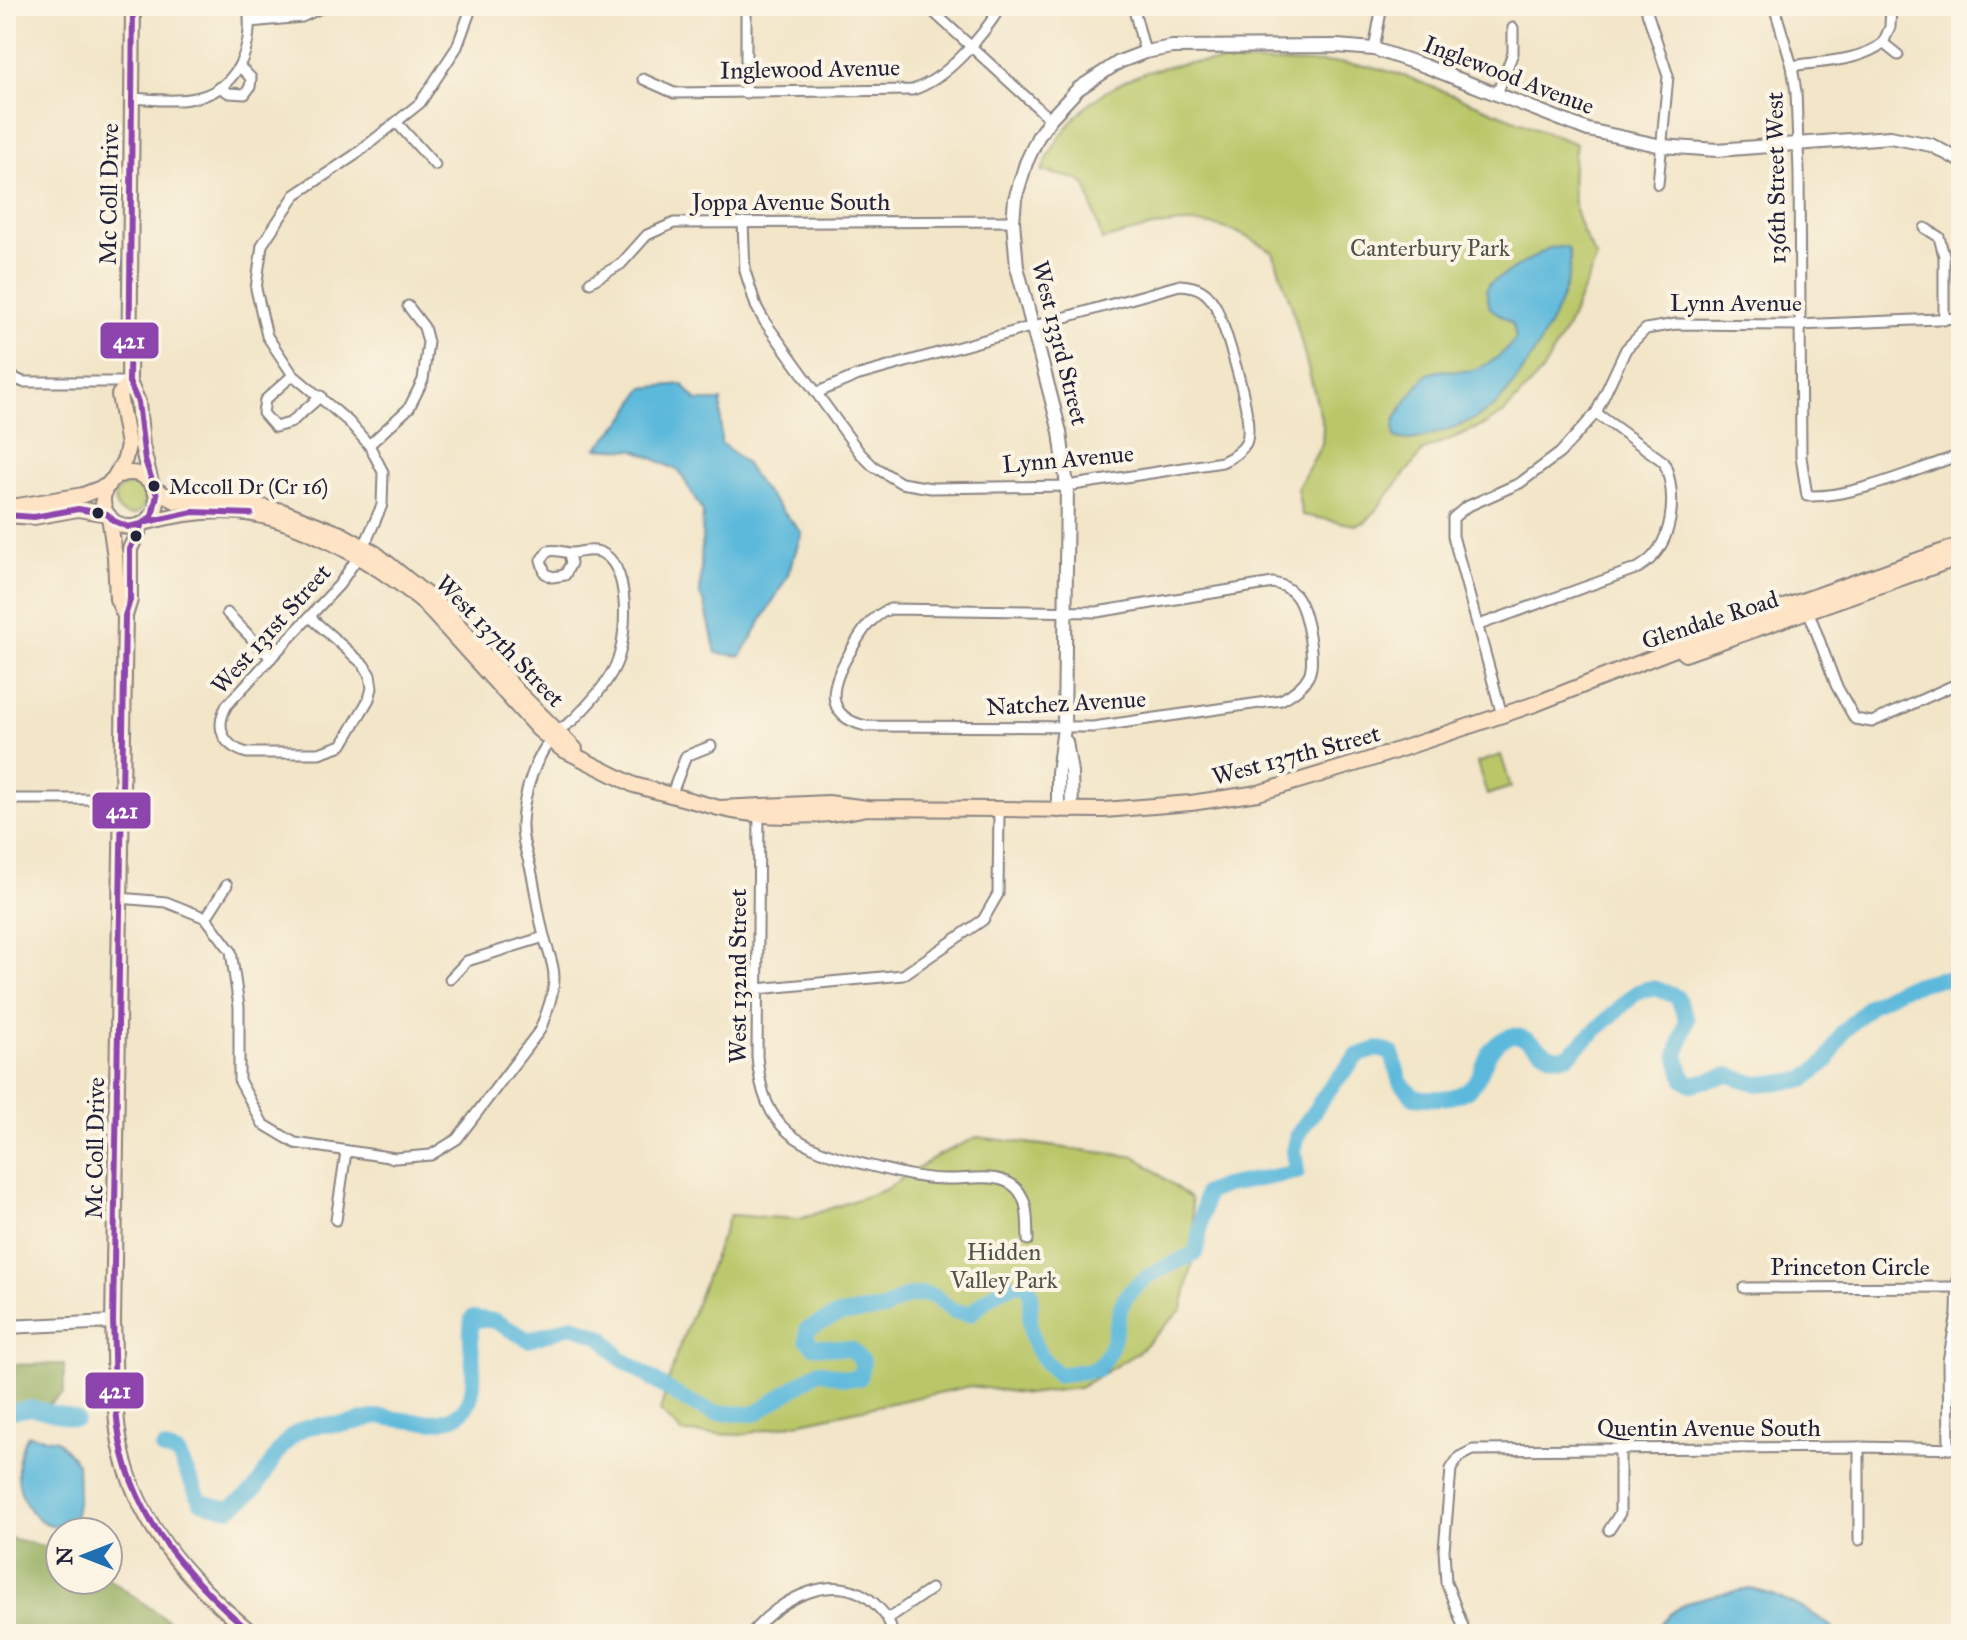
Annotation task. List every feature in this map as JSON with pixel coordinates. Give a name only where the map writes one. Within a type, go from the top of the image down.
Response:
[{"type":"main road","name":"Mc Coll Drive","points":[[133,6],[129,382],[138,402],[142,446],[153,486]]},
{"type":"main road","name":"Mc Coll Drive","points":[[111,482],[125,459],[128,445],[119,395],[129,382]]},
{"type":"main road","points":[[6,508],[83,495],[133,474],[176,501],[225,499],[251,508]]},
{"type":"main road","points":[[108,515],[104,502],[111,482]]},
{"type":"main road","points":[[144,523],[152,516],[157,503],[153,486]]},
{"type":"main road","points":[[6,515],[34,517],[78,509],[108,515],[128,527],[193,512],[251,508]]},
{"type":"main road","name":"West 137th Street","points":[[251,508],[393,566],[444,609],[554,736],[582,756],[634,785],[719,808],[759,809],[828,803],[867,808],[1065,811],[1152,807],[1258,793],[1502,715],[1627,669]]},
{"type":"main road","name":"Mc Coll Drive","points":[[108,515],[114,548],[117,599],[125,616]]},
{"type":"main road","name":"Mc Coll Drive","points":[[144,523],[130,549],[130,600],[125,616],[113,1322],[118,1432],[133,1488],[160,1539],[183,1570],[221,1608],[253,1634]]},
{"type":"main road","name":"Glendale Road","points":[[1627,669],[1658,663],[1961,545]]},
{"type":"main road","name":"Glendale Road","points":[[1806,606],[1961,557]]},
{"type":"street","points":[[133,98],[193,99],[219,87],[240,67],[249,41],[248,6]]},
{"type":"street","points":[[250,22],[302,17],[325,6]]},
{"type":"street","name":"West 131st Street","points":[[310,617],[364,665],[370,675],[372,688],[369,699],[342,745],[319,753],[247,753],[230,745],[219,727],[227,705],[339,585],[361,552],[382,505],[383,472],[369,445],[321,396],[293,375],[267,336],[256,289],[262,245],[295,195],[355,155],[420,103],[447,65],[472,6]]},
{"type":"street","points":[[746,6],[746,93]]},
{"type":"street","points":[[927,6],[1050,119]]},
{"type":"street","name":"Inglewood Avenue","points":[[643,79],[674,93],[912,90],[935,80],[993,20],[1001,6]]},
{"type":"street","points":[[1133,6],[1145,52]]},
{"type":"street","points":[[1374,49],[1382,6]]},
{"type":"street","points":[[1645,6],[1668,76],[1658,184]]},
{"type":"street","name":"136th Street West","points":[[1774,6],[1792,66],[1798,145],[1801,457],[1807,496],[1822,496],[1865,486],[1961,455]]},
{"type":"street","points":[[1792,66],[1861,55],[1883,43],[1890,27],[1891,6]]},
{"type":"street","points":[[1497,94],[1513,53],[1513,28]]},
{"type":"street","points":[[1883,43],[1898,55]]},
{"type":"street","name":"Inglewood Avenue","points":[[1050,119],[1078,89],[1098,75],[1145,52],[1197,46],[1337,46],[1374,49],[1588,130],[1662,146],[1717,150],[1890,137],[1931,145],[1961,161]]},
{"type":"street","points":[[219,87],[229,93],[245,94],[251,78],[240,67]]},
{"type":"street","name":"West 133rd Street","points":[[1050,119],[1026,163],[1015,199],[1013,221],[1017,267],[1060,432],[1067,486],[1064,728],[1071,772],[1065,811]]},
{"type":"street","points":[[397,123],[435,165]]},
{"type":"street","name":"Joppa Avenue South","points":[[590,282],[621,264],[647,235],[674,223],[1013,221]]},
{"type":"street","points":[[743,222],[745,271],[756,306],[816,393],[856,376],[1033,325]]},
{"type":"street","points":[[1925,228],[1939,237],[1944,256],[1944,320]]},
{"type":"street","name":"Lynn Avenue","points":[[816,393],[860,453],[901,483],[931,488],[1067,486],[1222,462],[1239,452],[1246,443],[1248,417],[1223,324],[1210,295],[1199,288],[1180,285],[1033,325]]},
{"type":"street","points":[[369,445],[409,408],[423,380],[428,342],[424,327],[408,306]]},
{"type":"street","name":"Lynn Avenue","points":[[1479,625],[1453,536],[1453,518],[1458,511],[1520,483],[1544,467],[1577,436],[1596,413],[1626,349],[1646,329],[1676,324],[1798,325],[1961,318]]},
{"type":"street","points":[[6,374],[23,382],[129,382]]},
{"type":"street","points":[[293,375],[265,400],[263,413],[275,427],[290,423],[321,396]]},
{"type":"street","points":[[1502,715],[1479,625],[1638,568],[1660,551],[1669,530],[1668,472],[1664,462],[1596,413]]},
{"type":"street","points":[[119,898],[166,902],[206,918],[231,951],[239,1007],[239,1080],[263,1124],[295,1143],[395,1158],[431,1155],[457,1139],[540,1030],[548,1010],[554,979],[552,959],[523,845],[521,825],[525,793],[531,775],[554,736],[574,719],[607,679],[618,660],[623,638],[623,582],[619,571],[603,553],[581,550],[569,554]]},
{"type":"street","name":"Natchez Avenue","points":[[1273,583],[1285,586],[1301,604],[1312,651],[1309,676],[1302,686],[1281,700],[1110,725],[1064,728],[866,726],[841,713],[833,696],[837,675],[872,618],[890,609],[1065,612],[1097,612],[1273,583]]},
{"type":"street","points":[[1806,606],[1836,685],[1855,719],[1872,722],[1961,682]]},
{"type":"street","points":[[227,613],[271,658]]},
{"type":"street","points":[[671,796],[686,756],[711,746]]},
{"type":"street","points":[[6,799],[122,799]]},
{"type":"street","name":"West 132nd Street","points":[[759,809],[759,1081],[767,1105],[790,1135],[826,1154],[934,1179],[986,1178],[1010,1183],[1025,1203],[1028,1240]]},
{"type":"street","points":[[757,989],[903,975],[983,920],[998,894],[999,811]]},
{"type":"street","points":[[206,918],[227,885]]},
{"type":"street","points":[[450,979],[467,961],[544,937]]},
{"type":"street","points":[[336,1220],[346,1152]]},
{"type":"street","points":[[1949,1449],[1948,1361],[1957,1314],[1961,1261]]},
{"type":"street","name":"Princeton Circle","points":[[1744,1288],[1957,1287]]},
{"type":"street","points":[[6,1327],[113,1322]]},
{"type":"street","points":[[1859,1447],[1859,1540]]},
{"type":"street","points":[[1609,1530],[1620,1513],[1620,1448]]},
{"type":"street","name":"Quentin Avenue South","points":[[1466,1634],[1446,1582],[1444,1568],[1449,1478],[1459,1457],[1473,1450],[1961,1449]]},
{"type":"street","points":[[751,1634],[762,1619],[797,1597],[811,1591],[849,1588],[862,1592],[889,1618],[892,1634]]},
{"type":"street","points":[[889,1618],[931,1589]]},
{"type":"green space","name":"Canterbury Park","points":[[1200,62],[1341,63],[1374,67],[1410,78],[1576,144],[1572,176],[1574,203],[1582,230],[1597,258],[1567,327],[1542,372],[1504,413],[1486,424],[1424,450],[1366,522],[1355,525],[1302,515],[1297,489],[1322,444],[1323,426],[1292,307],[1273,252],[1229,230],[1189,223],[1169,224],[1102,240],[1086,185],[1076,179],[1042,171],[1068,126],[1104,92],[1149,71]]},
{"type":"green space","points":[[130,485],[140,490],[145,500],[140,510],[130,515],[120,510],[115,500],[120,490]]},
{"type":"green space","points":[[1501,755],[1511,787],[1487,795],[1477,763]]},
{"type":"green space","name":"Hidden Valley Park","points":[[977,1137],[1137,1157],[1191,1199],[1196,1249],[1182,1309],[1137,1353],[1079,1388],[1027,1394],[971,1386],[741,1435],[682,1433],[660,1411],[676,1356],[730,1215],[800,1219],[884,1190],[937,1156]]},
{"type":"green space","points":[[64,1364],[64,1393],[33,1415],[20,1408],[6,1414],[6,1365]]},
{"type":"green space","points":[[6,1537],[44,1546],[44,1596],[124,1596],[124,1589],[167,1620],[180,1634],[6,1634]]},
{"type":"water","points":[[1567,247],[1570,262],[1567,282],[1558,306],[1532,356],[1504,396],[1471,421],[1413,439],[1395,437],[1394,425],[1398,414],[1428,374],[1480,368],[1500,355],[1516,338],[1513,324],[1490,308],[1486,290],[1490,283],[1549,248]]},
{"type":"water","points":[[682,384],[697,401],[721,401],[721,443],[745,463],[760,486],[802,533],[787,577],[741,656],[716,653],[705,604],[700,596],[703,512],[679,471],[636,450],[597,448],[625,418],[643,388]]},
{"type":"water","points":[[28,1435],[57,1440],[77,1463],[78,1497],[75,1516],[44,1516],[44,1522],[34,1515],[20,1487],[20,1452]]},
{"type":"water","points":[[1751,1589],[1798,1606],[1840,1634],[1654,1634],[1672,1612],[1683,1605],[1709,1596]]},
{"type":"waterway","points":[[163,1449],[178,1454],[201,1502],[229,1509],[254,1489],[282,1447],[303,1429],[378,1417],[422,1422],[448,1419],[459,1414],[467,1405],[472,1391],[472,1318],[495,1321],[529,1340],[573,1325],[603,1338],[620,1358],[686,1401],[715,1413],[755,1414],[819,1371],[859,1378],[863,1362],[851,1349],[813,1346],[807,1339],[807,1329],[838,1315],[884,1309],[905,1297],[923,1294],[934,1296],[953,1311],[970,1314],[1003,1288],[1027,1284],[1031,1295],[1031,1333],[1045,1362],[1059,1375],[1097,1369],[1111,1346],[1126,1297],[1143,1280],[1196,1253],[1206,1193],[1223,1186],[1297,1172],[1294,1151],[1298,1134],[1357,1056],[1377,1049],[1392,1053],[1400,1082],[1414,1097],[1441,1098],[1460,1094],[1472,1086],[1497,1043],[1516,1036],[1549,1054],[1568,1056],[1636,993],[1652,988],[1677,997],[1687,1020],[1677,1055],[1684,1080],[1692,1084],[1729,1075],[1757,1084],[1804,1080],[1827,1061],[1842,1033],[1870,1005],[1902,988],[1937,979],[1961,979]]},
{"type":"waterway","points":[[6,1412],[32,1408],[76,1419]]},
{"type":"transit line","name":"421","points":[[6,515],[34,517],[78,509],[107,514],[128,527],[142,524],[152,516],[157,495],[145,460],[138,402],[129,382],[133,6]]},
{"type":"transit line","name":"421","points":[[147,522],[193,512],[251,514]]},
{"type":"transit line","name":"421","points":[[142,524],[130,549],[130,600],[125,616],[113,1322],[116,1414],[124,1459],[148,1517],[185,1568],[253,1634]]},
{"type":"place","name":"Mccoll Dr (Cr 16)","points":[[154,486]]}]
